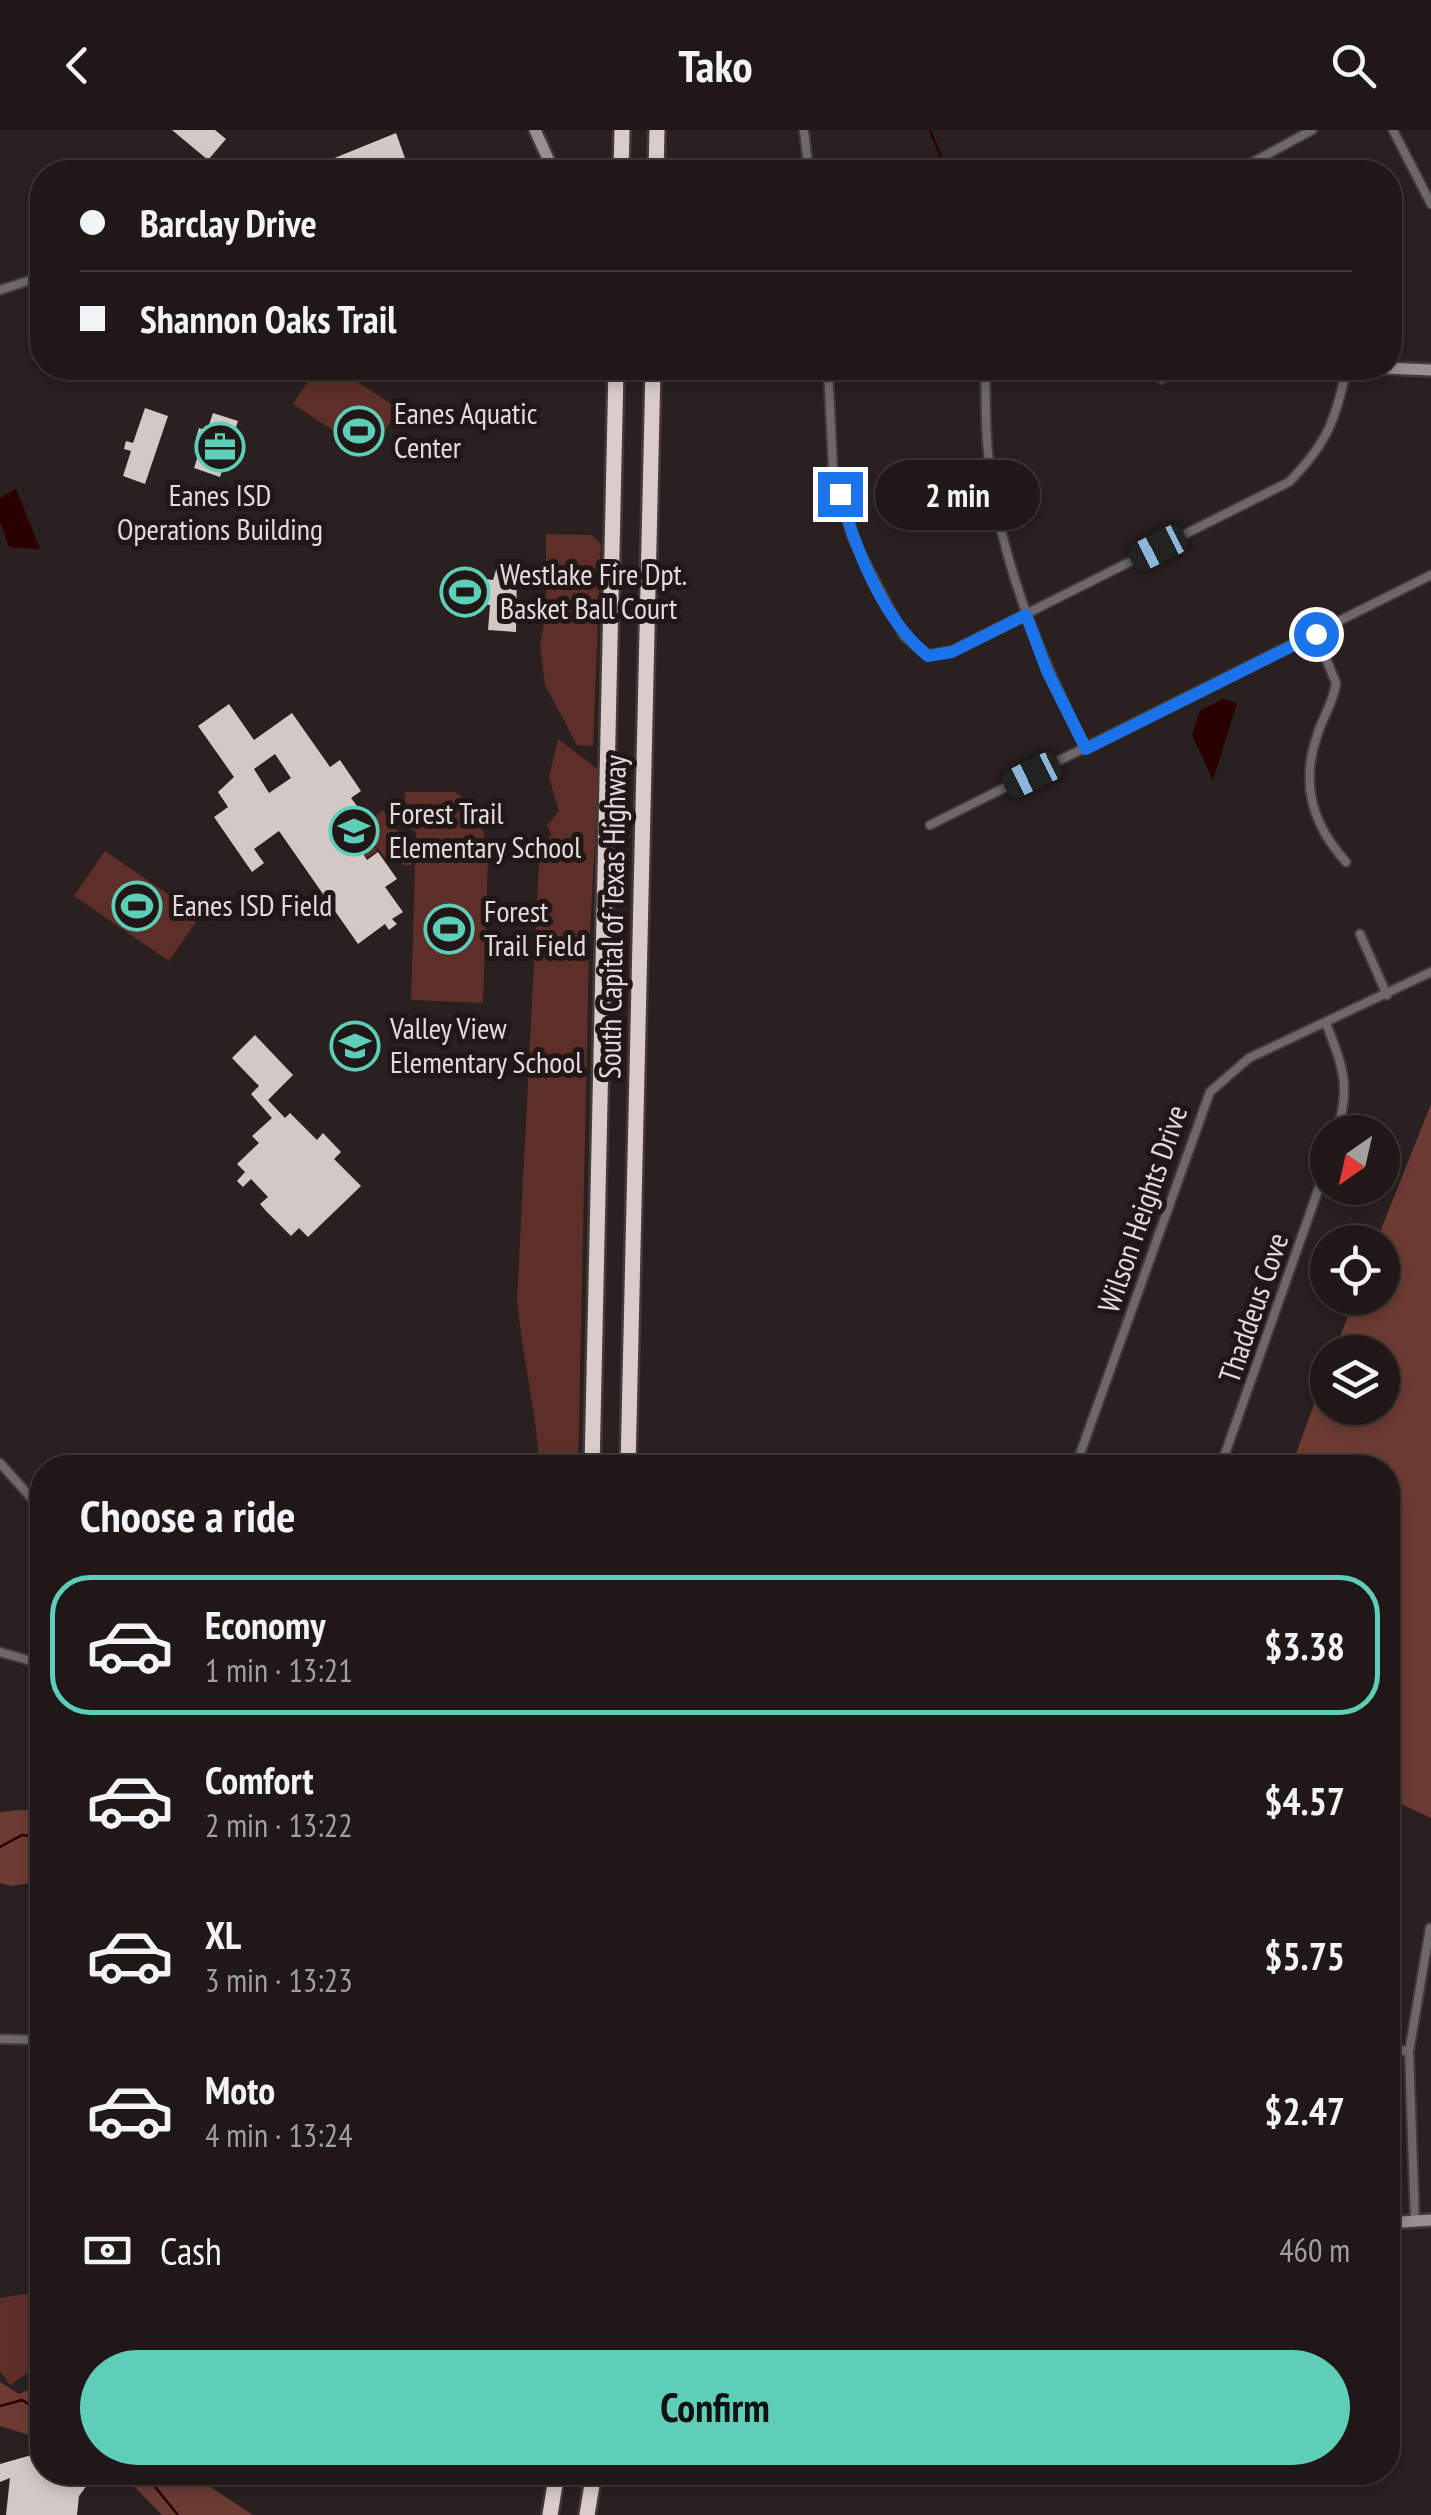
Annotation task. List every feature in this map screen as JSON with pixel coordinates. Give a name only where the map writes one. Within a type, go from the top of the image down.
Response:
[{"type":"highway","points":[[621,160],[622,130]]},
{"type":"highway","points":[[656,160],[657,130]]},
{"type":"highway","name":"South Capital of Texas Highway","points":[[592,1455],[616,380]]},
{"type":"highway","name":"South Capital of Texas Highway","points":[[628,1455],[653,380]]},
{"type":"highway","points":[[550,2515],[555,2485]]},
{"type":"highway","points":[[586,2515],[592,2485]]},
{"type":"street","points":[[535,130],[549,160]]},
{"type":"street","points":[[1257,160],[1312,130]]},
{"type":"street","points":[[1393,130],[1431,204]]},
{"type":"street","points":[[804,131],[808,160]]},
{"type":"street","points":[[0,290],[30,280]]},
{"type":"street","points":[[1402,372],[1431,370]]},
{"type":"street","points":[[829,380],[833,470],[852,537],[904,636],[928,656],[952,652],[1290,482],[1314,456],[1332,427],[1344,380]]},
{"type":"street","points":[[985,380],[988,451],[998,517],[1026,615],[1047,671],[1086,749]]},
{"type":"street","points":[[930,824],[1431,575]]},
{"type":"street","points":[[1316,634],[1336,683],[1312,756],[1311,804],[1318,826],[1346,862]]},
{"type":"street","points":[[1360,934],[1386,995]]},
{"type":"street","name":"Wilson Heights Drive","points":[[1080,1455],[1210,1092],[1249,1058],[1431,972]]},
{"type":"street","points":[[1326,1023],[1346,1076],[1342,1115]]},
{"type":"street","name":"Thaddeus Cove","points":[[1225,1455],[1313,1205]]},
{"type":"street","points":[[0,1463],[30,1497]]},
{"type":"street","points":[[0,1652],[30,1661]]},
{"type":"street","points":[[1415,2221],[1409,2052],[1430,1928]]},
{"type":"street","points":[[0,2039],[30,2040]]},
{"type":"street","points":[[1400,2050],[1409,2052]]},
{"type":"street","points":[[1400,2222],[1431,2220]]},
{"type":"shaded area","name":"Eanes Aquatic Center","points":[[309,380],[354,380],[399,409],[369,454],[293,404]]},
{"type":"shaded area","points":[[16,489],[40,549],[9,547],[0,521],[0,498]]},
{"type":"shaded area","points":[[546,534],[592,535],[601,544],[593,746],[577,745],[545,685],[540,646],[546,611]]},
{"type":"shaded area","points":[[1223,699],[1237,703],[1213,780],[1192,735],[1200,711]]},
{"type":"shaded area","points":[[558,739],[599,770],[589,948],[578,1455],[538,1455],[517,1300],[539,862],[551,834],[547,825],[559,811],[549,778]]},
{"type":"shaded area","name":"Forest Trail Field","points":[[405,792],[456,792],[469,803],[469,813],[481,820],[488,858],[483,1003],[411,1000],[416,832],[404,825]]},
{"type":"shaded area","points":[[383,810],[414,855],[411,865],[403,865],[400,857],[389,862],[369,839],[377,851],[366,858],[357,845],[349,847],[340,840],[361,823],[367,828],[365,834],[370,829],[366,824]]},
{"type":"shaded area","name":"Eanes ISD Field","points":[[105,851],[200,916],[169,961],[74,896]]},
{"type":"shaded area","points":[[1431,1104],[1431,1818],[1400,1804],[1400,1455],[1295,1455],[1310,1415],[1310,1425],[1400,1425],[1400,1335],[1341,1335],[1348,1315],[1400,1315],[1400,1225],[1383,1225],[1391,1205],[1400,1205],[1400,1182]]},
{"type":"shaded area","points":[[30,1810],[30,1883],[0,1883],[0,1812]]},
{"type":"shaded area","points":[[30,2293],[30,2372],[10,2385],[0,2371],[0,2298]]},
{"type":"shaded area","points":[[0,2382],[19,2394],[30,2389],[30,2435],[0,2426]]},
{"type":"shaded area","points":[[133,2485],[207,2485],[253,2515],[162,2515]]},
{"type":"building","points":[[172,130],[215,130],[226,139],[208,160]]},
{"type":"building","points":[[396,133],[406,160],[330,160]]},
{"type":"building","points":[[145,408],[168,416],[145,484],[123,476],[131,451],[124,449],[126,441],[133,443]]},
{"type":"building","name":"Eanes ISD Operations Building","points":[[213,413],[238,421],[220,477],[194,468],[203,440],[196,438],[199,428],[207,431]]},
{"type":"building","points":[[499,560],[517,561],[516,632],[488,630],[490,605],[478,604],[478,587],[486,588],[486,579],[493,580]]},
{"type":"building","name":"Forest Trail Elementary School","points":[[229,704],[254,740],[292,713],[330,767],[340,760],[361,791],[351,798],[363,814],[337,832],[349,850],[357,845],[367,860],[378,852],[397,879],[385,887],[403,912],[392,919],[397,924],[389,930],[385,924],[358,944],[279,831],[254,849],[264,863],[252,872],[214,817],[228,807],[218,792],[234,777],[198,726]],"holes":[[[275,754],[291,778],[269,793],[254,769]]]},
{"type":"building","name":"Valley View Elementary School","points":[[255,1035],[293,1075],[268,1100],[285,1118],[290,1113],[317,1140],[323,1133],[341,1152],[334,1159],[361,1186],[308,1237],[299,1228],[291,1236],[266,1211],[260,1204],[268,1197],[251,1179],[243,1187],[237,1181],[245,1172],[237,1164],[259,1143],[252,1136],[272,1118],[251,1094],[259,1086],[232,1058]]},
{"type":"building","points":[[30,2455],[30,2485],[87,2485],[79,2496],[77,2515],[6,2515],[10,2478],[0,2482],[0,2464]]},
{"type":"waterway","points":[[930,130],[942,160]]},
{"type":"waterway","points":[[0,1847],[22,1835],[30,1836]]},
{"type":"waterway","points":[[0,2406],[22,2400],[30,2405]]},
{"type":"waterway","points":[[154,2485],[178,2515]]},
{"type":"place","name":"Eanes Aquatic Center","points":[[359,431]]},
{"type":"place","name":"Eanes ISD Operations Building","points":[[220,447]]},
{"type":"place","name":"Westlake Fire Dpt. Basket Ball Court","points":[[465,592]]},
{"type":"place","name":"Forest Trail Elementary School","points":[[354,831]]},
{"type":"place","name":"Eanes ISD Field","points":[[137,906]]},
{"type":"place","name":"Forest Trail Field","points":[[449,929]]},
{"type":"place","name":"Valley View Elementary School","points":[[355,1046]]},
{"type":"route","points":[[840,494],[852,537],[904,636],[928,656],[952,652],[1026,615],[1047,671],[1086,749],[1316,634]]}]
